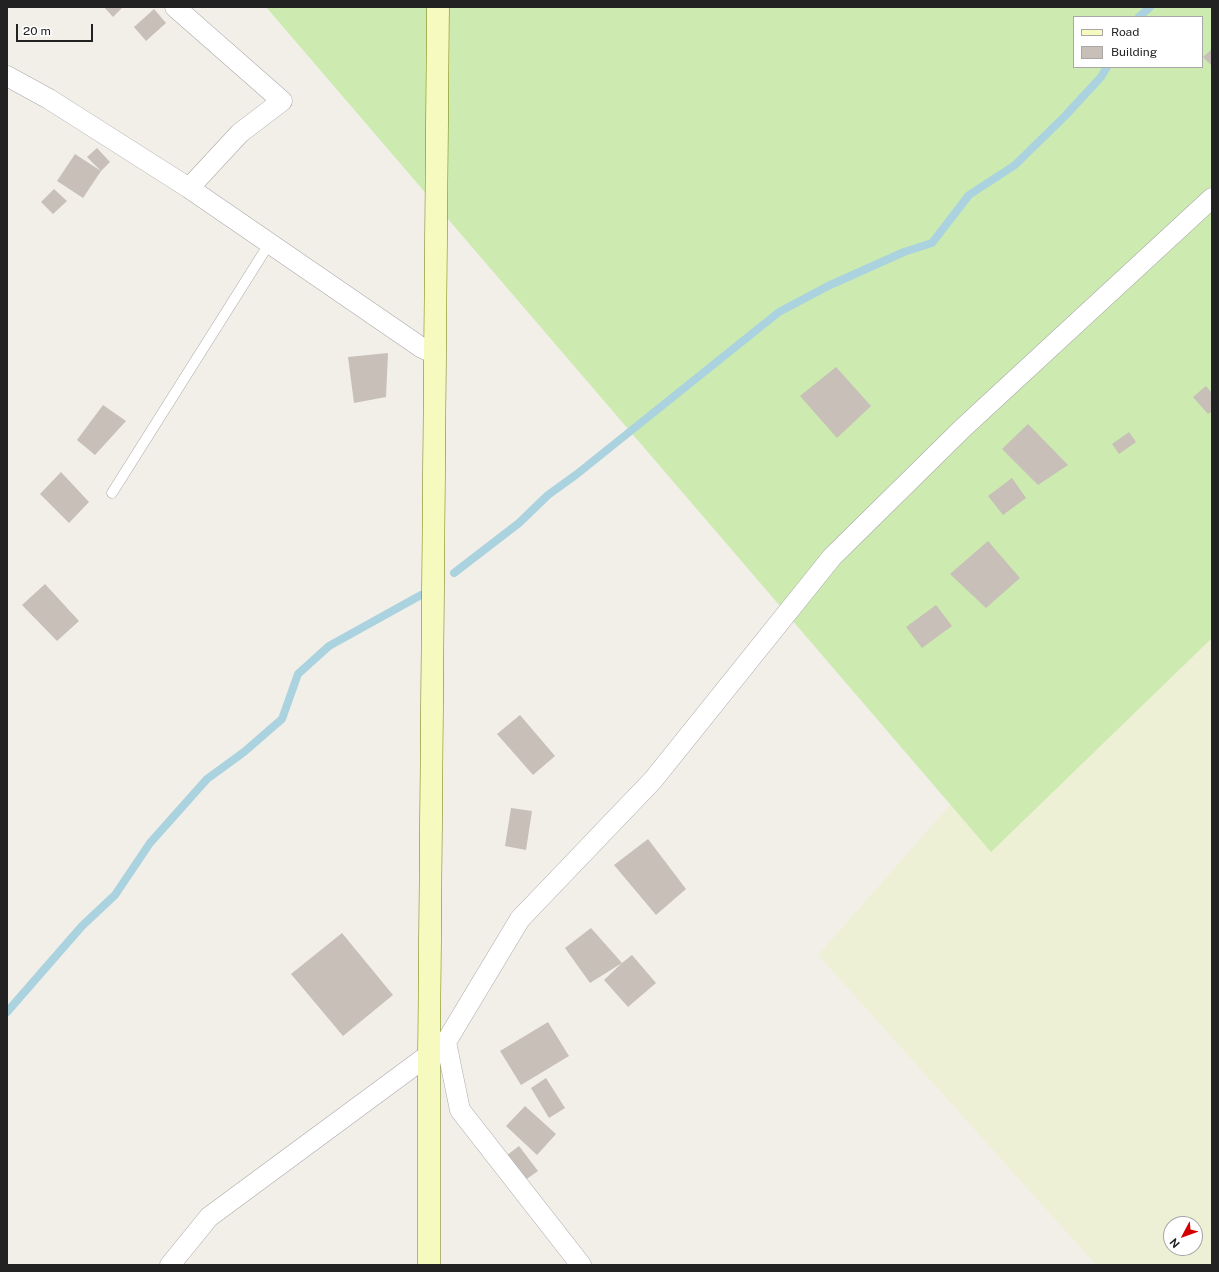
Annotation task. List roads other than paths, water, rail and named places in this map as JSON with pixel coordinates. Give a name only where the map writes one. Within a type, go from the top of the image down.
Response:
[{"type":"street","points":[[175,7],[282,101],[240,133],[189,188]]},
{"type":"street","points":[[430,1265],[429,1056],[438,7]]},
{"type":"street","points":[[7,76],[49,99],[189,188],[422,348],[435,354]]},
{"type":"street","points":[[170,1265],[209,1217],[446,1042],[520,919],[653,780],[832,557],[964,427],[1212,198]]},
{"type":"street","points":[[446,1042],[460,1110],[582,1265]]},
{"type":"lane","points":[[112,493],[269,244]]},
{"type":"waterway","points":[[1140,16],[1150,7]]},
{"type":"waterway","points":[[454,573],[519,523],[548,495],[577,474],[779,312],[828,286],[904,252],[932,243],[969,195],[1015,165],[1065,116],[1101,77],[1106,68]]},
{"type":"waterway","points":[[7,1012],[82,926],[115,895],[150,843],[207,779],[244,752],[282,719],[298,674],[329,646],[421,595]]}]
